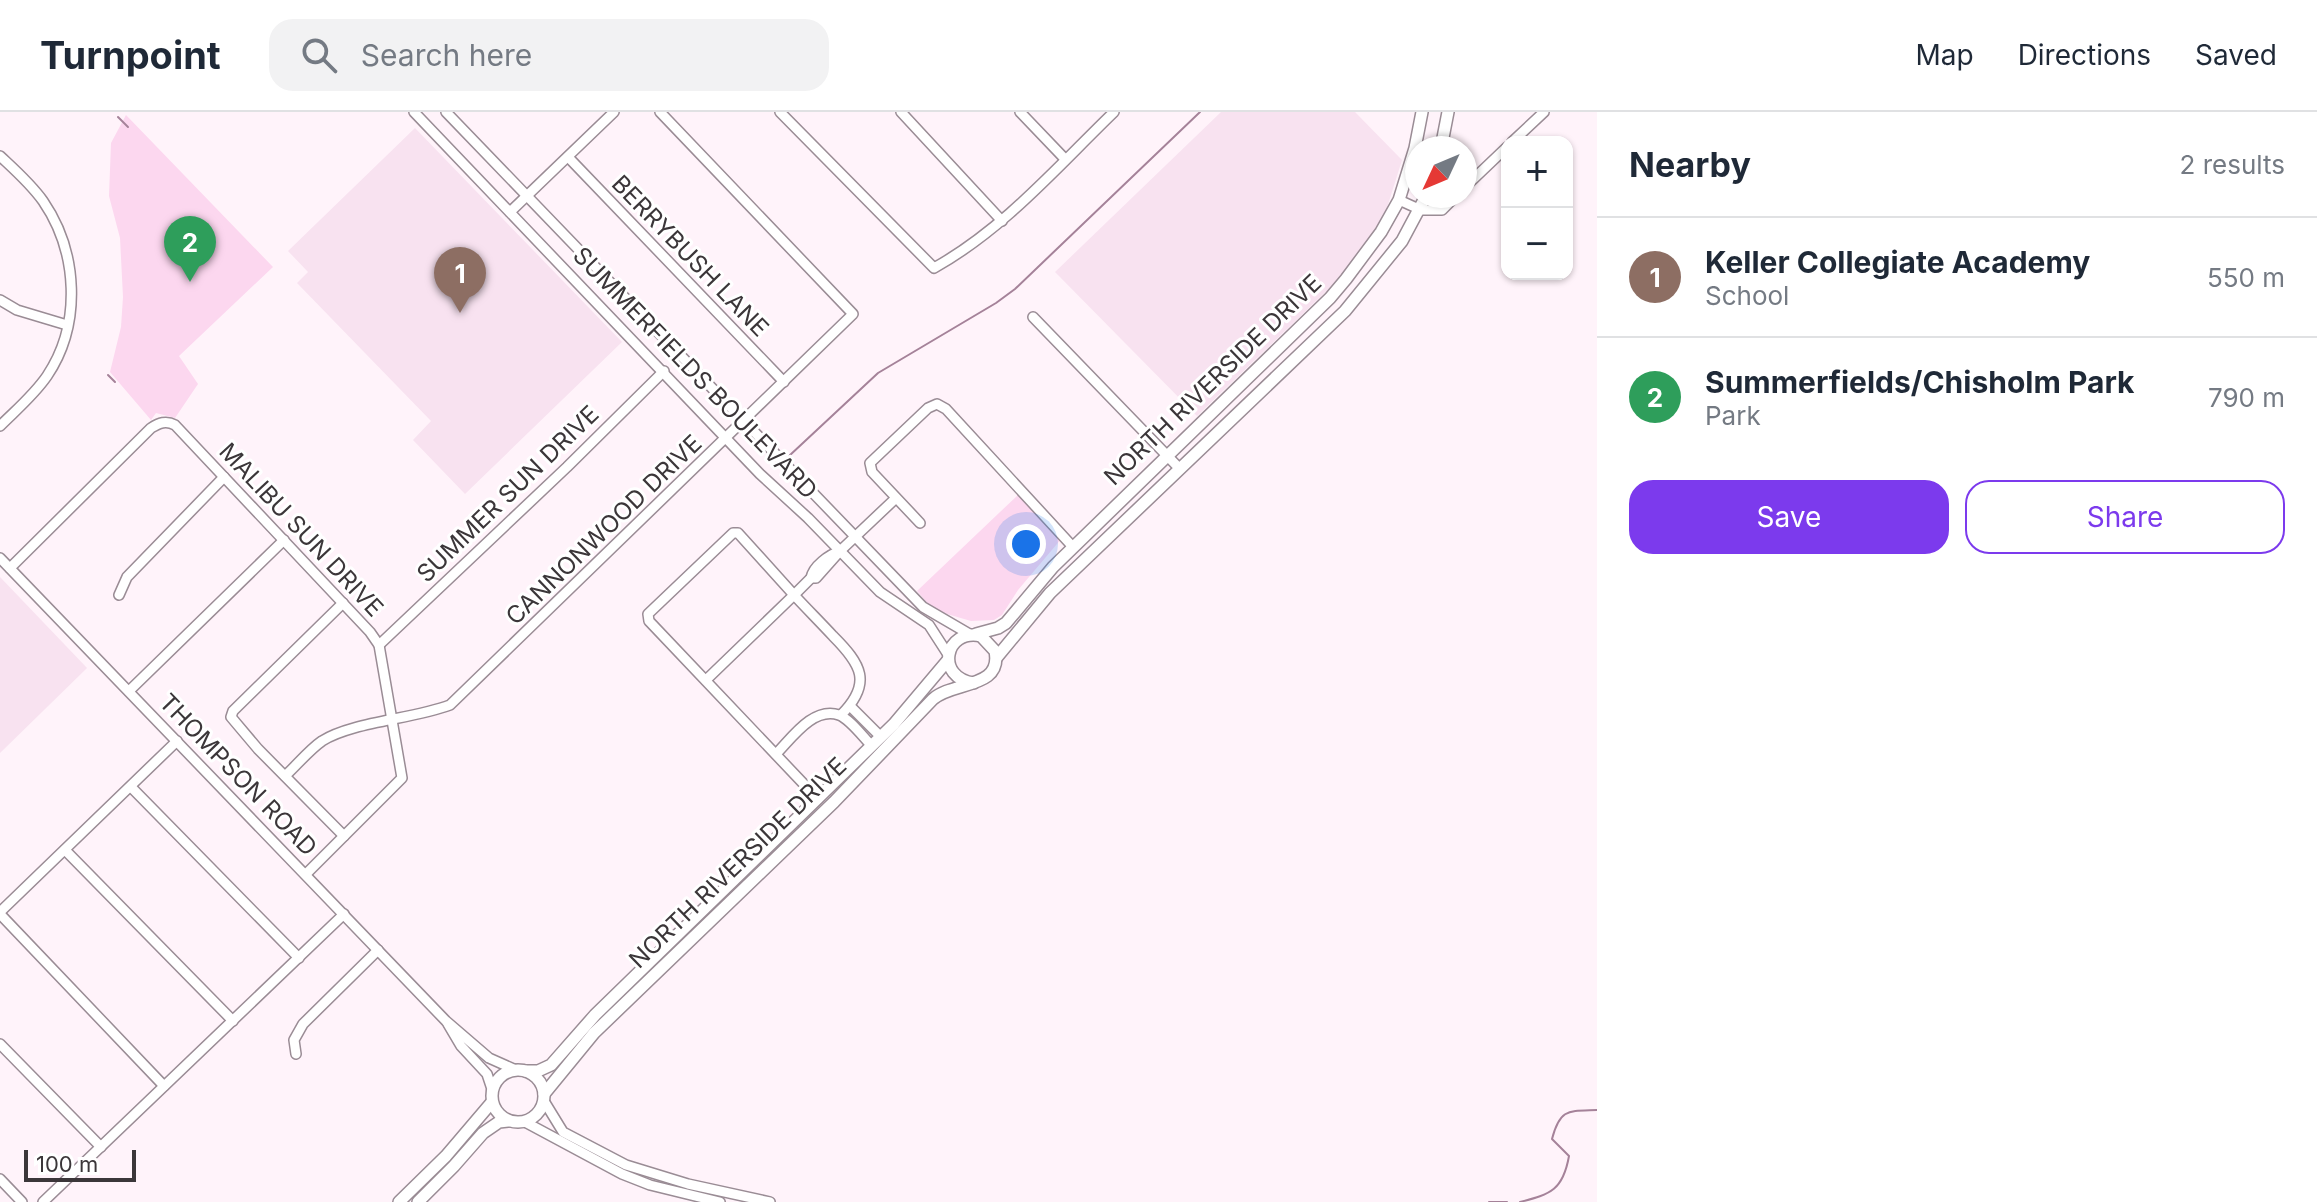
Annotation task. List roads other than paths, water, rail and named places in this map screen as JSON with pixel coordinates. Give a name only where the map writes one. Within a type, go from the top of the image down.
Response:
[{"type":"main road","name":"NORTH RIVERSIDE DRIVE","points":[[525,1122],[539,1112],[544,1097],[594,1033],[876,742],[949,658],[953,644],[959,639],[1006,623],[1043,577],[1330,298],[1381,232],[1399,200],[1422,112]]},
{"type":"main road","points":[[1443,136],[1448,112]]},
{"type":"main road","name":"NORTH RIVERSIDE DRIVE","points":[[399,1202],[446,1156],[492,1096],[501,1076],[521,1070],[538,1071],[551,1065],[585,1024],[862,774],[933,699],[949,688],[981,681],[993,672],[997,657],[1050,593],[1345,311],[1402,241],[1421,210]]},
{"type":"main road","points":[[972,635],[987,639],[997,657]]},
{"type":"main road","points":[[949,658],[954,674],[974,683]]},
{"type":"main road","points":[[521,1070],[539,1080],[544,1097]]},
{"type":"main road","points":[[492,1096],[498,1114],[508,1121]]},
{"type":"main road","points":[[418,1202],[483,1133],[499,1122],[525,1122]]},
{"type":"street","name":"SUMMERFIELDS BOULEVARD","points":[[414,112],[728,437],[760,474],[880,592],[929,625],[949,658]]},
{"type":"street","name":"SUMMERFIELDS BOULEVARD","points":[[446,112],[923,607],[972,635]]},
{"type":"street","points":[[510,212],[614,112]]},
{"type":"street","name":"CANNONWOOD DRIVE","points":[[285,776],[322,741],[346,730],[394,721],[450,705],[853,314],[660,112]]},
{"type":"street","points":[[780,112],[934,268],[961,253],[1002,221],[1114,112]]},
{"type":"street","points":[[901,112],[1002,221]]},
{"type":"street","points":[[1020,112],[1065,159]]},
{"type":"street","points":[[1518,136],[1544,112]]},
{"type":"street","points":[[1477,176],[1501,153]]},
{"type":"street","points":[[0,156],[41,198],[60,234],[73,296],[71,316],[61,349],[48,375],[0,426]]},
{"type":"street","name":"BERRYBUSH LANE","points":[[568,157],[784,382]]},
{"type":"street","points":[[1399,200],[1421,210],[1444,208]]},
{"type":"street","points":[[0,300],[17,310],[67,325]]},
{"type":"street","points":[[1033,317],[1180,469]]},
{"type":"street","name":"SUMMER SUN DRIVE","points":[[379,645],[664,371]]},
{"type":"street","points":[[920,523],[872,472],[870,463],[928,408],[933,404],[942,405],[1073,547]]},
{"type":"street","name":"MALIBU SUN DRIVE","points":[[10,568],[151,428],[158,423],[175,425],[379,645],[402,778],[306,874]]},
{"type":"street","points":[[119,595],[127,577],[224,477]]},
{"type":"street","points":[[706,680],[811,578],[812,572],[830,555],[840,551],[896,498]]},
{"type":"street","points":[[818,799],[649,621],[650,610],[733,533],[738,533],[855,658],[860,682],[850,706],[841,715]]},
{"type":"street","points":[[129,691],[284,540]]},
{"type":"street","name":"THOMPSON ROAD","points":[[0,558],[446,1021],[489,1058],[521,1070]]},
{"type":"street","points":[[343,603],[233,711],[231,717],[344,836]]},
{"type":"street","points":[[850,706],[876,742]]},
{"type":"street","points":[[776,754],[808,721],[819,715],[841,715],[876,742]]},
{"type":"street","points":[[164,1086],[0,913],[177,741]]},
{"type":"street","points":[[131,787],[299,958]]},
{"type":"street","points":[[65,850],[233,1021]]},
{"type":"street","points":[[43,1202],[344,914]]},
{"type":"street","points":[[296,1054],[294,1040],[303,1024],[378,950]]},
{"type":"street","name":"THOMPSON ROAD","points":[[446,1021],[461,1046],[487,1074],[492,1096]]},
{"type":"street","points":[[0,1044],[101,1147]]},
{"type":"street","points":[[544,1097],[563,1132],[624,1170],[650,1185],[720,1202]]},
{"type":"street","points":[[525,1122],[624,1170],[770,1202]]},
{"type":"street","points":[[0,1179],[22,1202]]},
{"type":"waterway","points":[[789,456],[878,373],[1015,289],[1200,112]]},
{"type":"waterway","points":[[118,117],[128,127]]},
{"type":"waterway","points":[[108,375],[115,382]]},
{"type":"waterway","points":[[1520,1202],[1548,1193],[1563,1176],[1569,1156],[1552,1139],[1562,1116],[1573,1111],[1597,1110]]},
{"type":"waterway","points":[[1489,1202],[1507,1202]]},
{"type":"place","name":"Summerfields/Chisholm Park","points":[[190,282]]},
{"type":"place","name":"Keller Collegiate Academy","points":[[460,313]]}]
